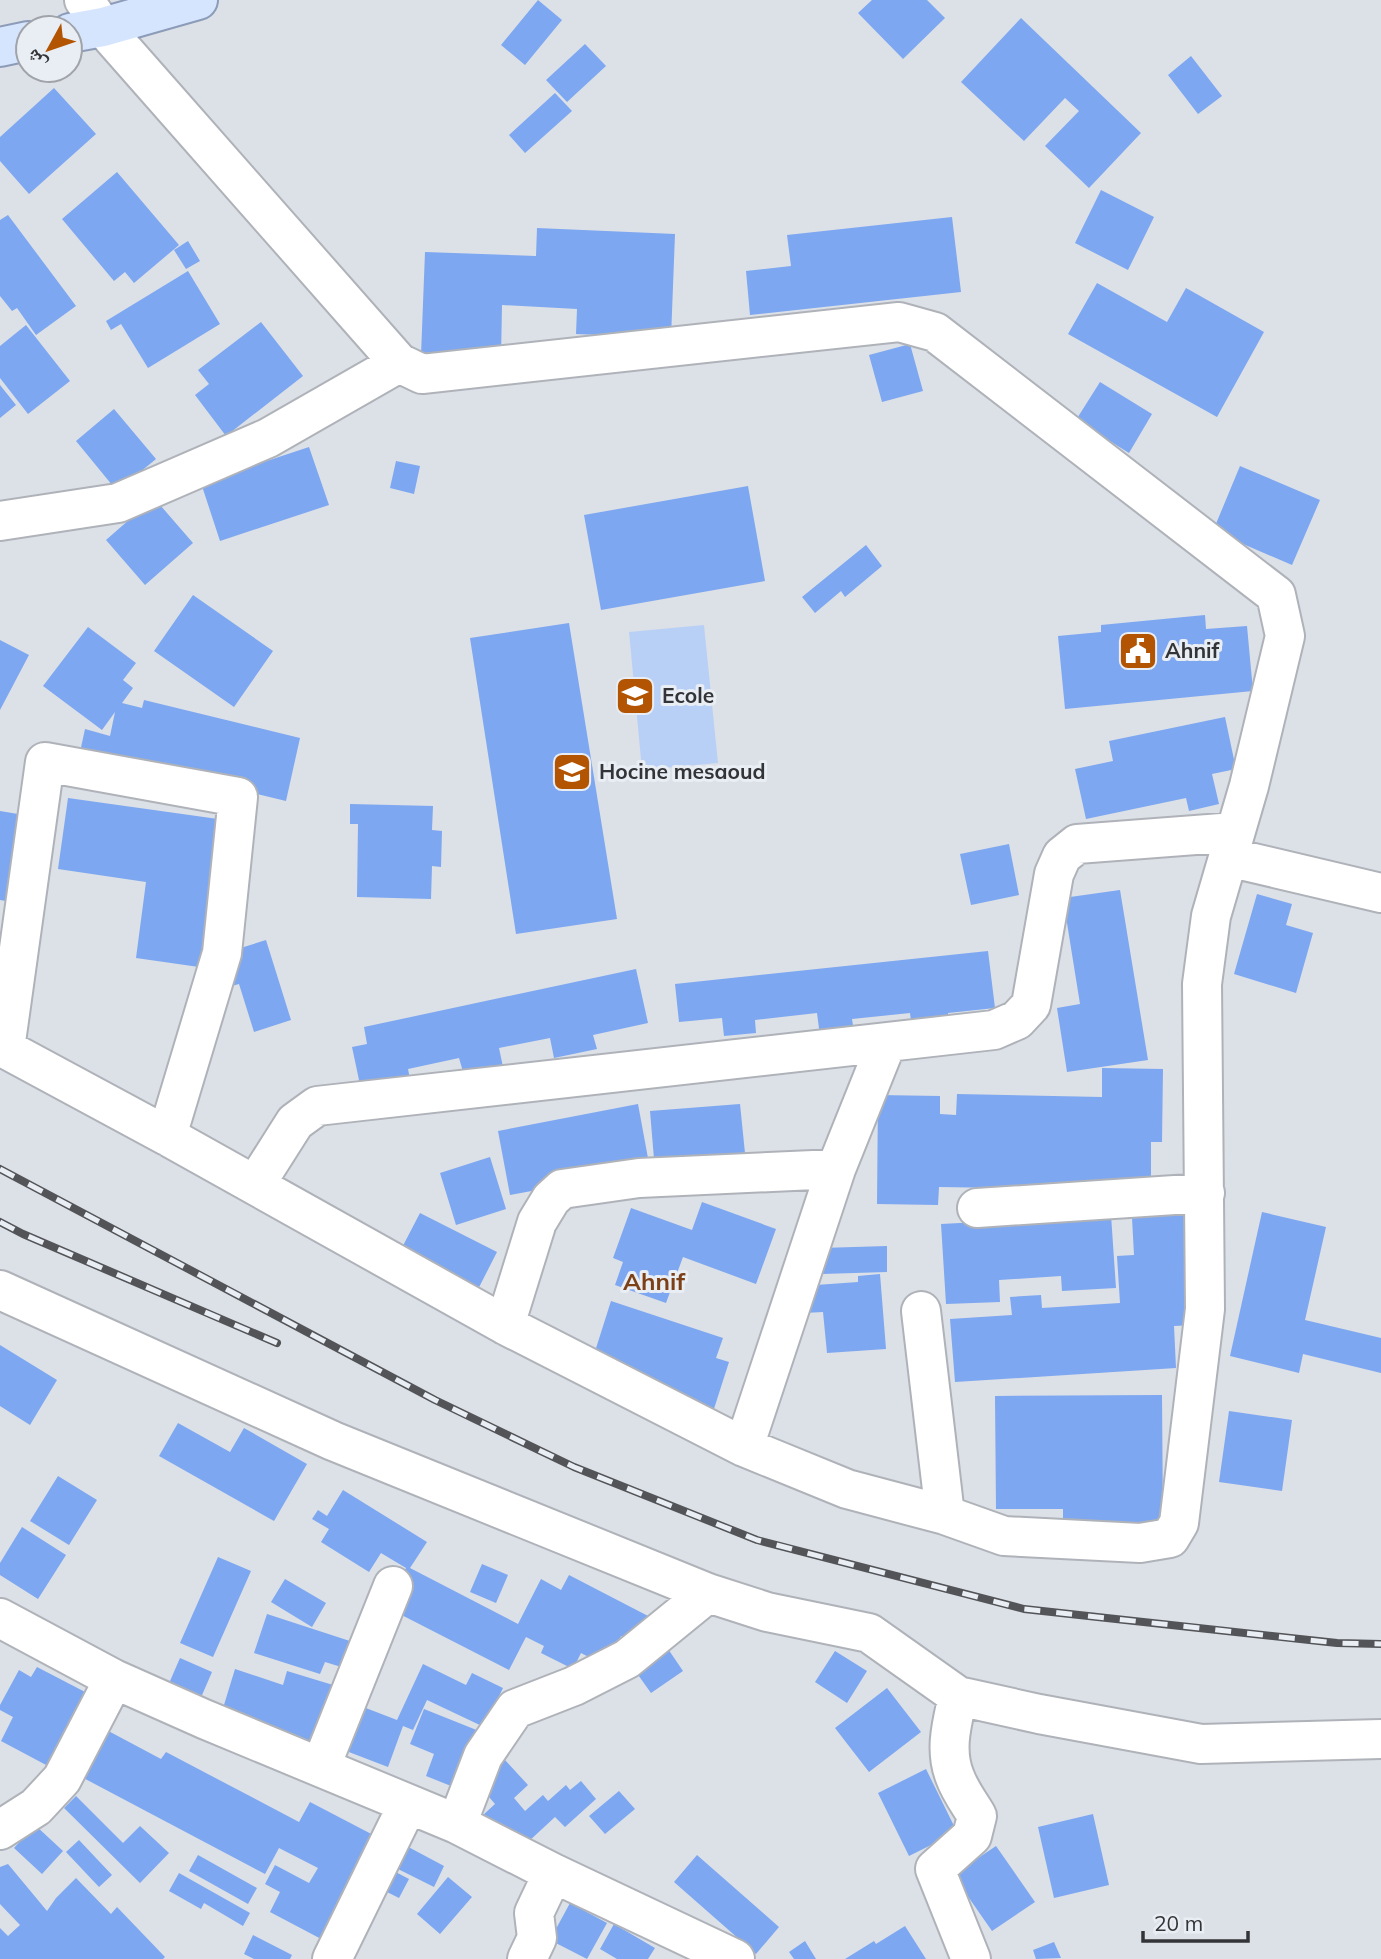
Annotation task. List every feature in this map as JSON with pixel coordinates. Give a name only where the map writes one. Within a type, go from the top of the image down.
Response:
[{"type":"main road","points":[[86,20],[198,0]]},
{"type":"street","points":[[86,20],[399,363],[422,374],[899,322],[935,331],[1276,595],[1285,636],[1249,786],[1211,916],[1202,984],[1205,1309],[1178,1523],[1170,1538],[1140,1543],[1004,1536],[945,1516],[847,1489],[744,1447],[505,1325],[167,1136],[3,1048],[45,762],[238,797],[222,953],[167,1136]]},
{"type":"street","points":[[4,513],[118,503],[268,438],[399,363]]},
{"type":"street","points":[[255,1185],[295,1122],[317,1106],[994,1030],[1017,1020],[1031,1005],[1054,874],[1062,856],[1077,844],[1232,845],[1381,893]]},
{"type":"street","points":[[744,1447],[836,1169],[887,1042]]},
{"type":"street","points":[[505,1325],[537,1222],[551,1199],[562,1189],[639,1178],[836,1169]]},
{"type":"street","points":[[977,1208],[1206,1193]]},
{"type":"street","points":[[0,1290],[333,1441],[708,1593],[767,1612],[869,1633],[958,1696],[1201,1744],[1381,1739]]},
{"type":"street","points":[[921,1311],[945,1516]]},
{"type":"street","points":[[321,1766],[393,1586]]},
{"type":"street","points":[[457,1824],[483,1756],[515,1709],[574,1686],[627,1659],[708,1593]]},
{"type":"street","points":[[0,1618],[114,1679],[457,1824],[734,1959]]},
{"type":"street","points":[[0,1830],[36,1807],[62,1779],[114,1679]]},
{"type":"street","points":[[958,1696],[948,1749],[954,1777],[977,1816],[972,1836],[935,1869],[971,1959]]},
{"type":"street","points":[[332,1959],[408,1804]]},
{"type":"street","points":[[527,1959],[537,1938],[534,1913],[553,1873]]},
{"type":"shaded area","points":[[704,625],[718,763],[642,770],[629,632]]},
{"type":"building","points":[[538,0],[562,20],[525,65],[501,45]]},
{"type":"building","points":[[872,0],[927,0],[945,18],[903,59],[858,13]]},
{"type":"building","points":[[1021,18],[1141,133],[1089,188],[1045,146],[1079,111],[1065,98],[1024,141],[961,82]]},
{"type":"building","points":[[585,44],[606,66],[567,102],[546,80]]},
{"type":"building","points":[[1191,56],[1222,96],[1198,114],[1168,75]]},
{"type":"building","points":[[54,88],[96,134],[29,194],[0,161],[0,137]]},
{"type":"building","points":[[555,93],[572,111],[525,153],[509,135]]},
{"type":"building","points":[[117,172],[179,245],[134,283],[125,272],[114,281],[62,219]]},
{"type":"building","points":[[1101,190],[1154,217],[1128,270],[1075,243]]},
{"type":"building","points":[[8,215],[76,306],[36,335],[17,308],[12,311],[0,296],[0,220]]},
{"type":"building","points":[[952,217],[961,292],[750,315],[746,271],[791,266],[787,235]]},
{"type":"building","points":[[537,228],[675,234],[671,338],[576,334],[577,309],[502,305],[501,358],[421,355],[425,252],[536,256]]},
{"type":"building","points":[[188,241],[200,261],[186,269],[174,250]]},
{"type":"building","points":[[188,271],[220,324],[148,368],[121,324],[111,330],[106,321]]},
{"type":"building","points":[[1097,283],[1167,322],[1186,288],[1264,332],[1217,417],[1068,334]]},
{"type":"building","points":[[261,322],[303,376],[226,436],[195,395],[209,384],[198,370]]},
{"type":"building","points":[[26,325],[70,381],[28,414],[0,378],[0,346]]},
{"type":"building","points":[[910,344],[923,391],[882,402],[869,355]]},
{"type":"building","points":[[1100,382],[1152,414],[1129,453],[1076,420]]},
{"type":"building","points":[[0,385],[16,405],[0,418]]},
{"type":"building","points":[[114,409],[156,459],[117,491],[76,441]]},
{"type":"building","points":[[309,447],[329,505],[220,541],[201,483]]},
{"type":"building","points":[[396,461],[420,466],[414,494],[390,488]]},
{"type":"building","points":[[1240,466],[1320,500],[1292,565],[1213,531]]},
{"type":"building","points":[[748,486],[765,581],[601,610],[584,515]]},
{"type":"building","points":[[154,498],[193,543],[145,585],[106,540]]},
{"type":"building","points":[[866,545],[882,566],[845,597],[841,591],[815,613],[802,597]]},
{"type":"building","points":[[193,595],[273,651],[234,707],[154,651]]},
{"type":"building","points":[[1205,615],[1206,629],[1247,626],[1253,691],[1065,709],[1058,636],[1101,632],[1101,625]]},
{"type":"building","points":[[569,623],[617,919],[516,934],[470,638]]},
{"type":"building","points":[[88,627],[136,663],[123,680],[133,688],[122,703],[142,708],[144,700],[300,738],[286,801],[131,763],[77,766],[85,729],[110,736],[115,712],[102,730],[43,686]]},
{"type":"building","points":[[0,640],[29,655],[0,710]]},
{"type":"building","points":[[1225,717],[1236,769],[1212,774],[1219,804],[1189,811],[1186,798],[1086,819],[1075,769],[1113,761],[1109,741]]},
{"type":"building","points":[[68,798],[218,819],[208,890],[217,892],[206,968],[136,958],[146,882],[58,869]]},
{"type":"building","points":[[350,804],[433,806],[432,830],[442,831],[441,867],[432,866],[431,899],[357,897],[358,824],[350,824]]},
{"type":"building","points":[[0,811],[18,814],[15,836],[23,837],[12,902],[0,900]]},
{"type":"building","points":[[1009,844],[1019,895],[971,905],[960,854]]},
{"type":"building","points":[[1120,890],[1148,1060],[1067,1072],[1057,1008],[1080,1004],[1063,898]]},
{"type":"building","points":[[1257,894],[1292,904],[1286,925],[1313,933],[1296,993],[1234,974]]},
{"type":"building","points":[[266,940],[291,1020],[254,1032],[239,984],[228,987],[218,955]]},
{"type":"building","points":[[988,951],[995,1008],[948,1013],[950,1032],[913,1036],[910,1013],[852,1019],[854,1032],[820,1036],[817,1013],[755,1020],[756,1033],[724,1036],[722,1018],[679,1022],[675,984]]},
{"type":"building","points":[[636,969],[648,1023],[593,1035],[597,1049],[554,1058],[550,1038],[499,1048],[503,1067],[464,1075],[459,1058],[408,1069],[411,1084],[362,1094],[352,1047],[367,1044],[364,1027]]},
{"type":"building","points":[[1102,1068],[1163,1069],[1162,1142],[1151,1142],[1151,1185],[1070,1189],[939,1187],[938,1205],[877,1204],[878,1095],[940,1096],[940,1114],[956,1115],[957,1094],[1102,1097]]},
{"type":"building","points":[[638,1104],[650,1169],[510,1195],[498,1131]]},
{"type":"building","points":[[740,1104],[746,1163],[655,1171],[650,1111]]},
{"type":"building","points":[[490,1157],[506,1209],[456,1225],[440,1173]]},
{"type":"building","points":[[702,1202],[776,1229],[756,1284],[683,1257],[666,1303],[615,1285],[623,1262],[613,1258],[631,1208],[692,1230]]},
{"type":"building","points":[[1262,1212],[1326,1227],[1305,1320],[1381,1338],[1381,1373],[1303,1354],[1299,1373],[1230,1356]]},
{"type":"building","points":[[420,1213],[497,1252],[472,1301],[395,1261]]},
{"type":"building","points":[[1188,1214],[1195,1325],[1174,1326],[1176,1368],[955,1382],[950,1319],[1012,1315],[1010,1297],[1041,1295],[1042,1308],[1120,1303],[1117,1256],[1134,1255],[1132,1218]]},
{"type":"building","points":[[1111,1215],[1116,1288],[1062,1291],[1061,1276],[999,1280],[1000,1302],[946,1304],[941,1224]]},
{"type":"building","points":[[887,1246],[887,1272],[822,1274],[821,1248]]},
{"type":"building","points":[[880,1274],[886,1349],[827,1353],[823,1312],[804,1313],[802,1286],[858,1282],[858,1276]]},
{"type":"building","points":[[611,1301],[723,1338],[716,1358],[729,1362],[712,1415],[591,1364]]},
{"type":"building","points":[[0,1345],[57,1380],[30,1425],[0,1406]]},
{"type":"building","points":[[1162,1395],[1163,1525],[1063,1526],[1063,1509],[996,1509],[995,1396]]},
{"type":"building","points":[[1229,1411],[1292,1420],[1282,1491],[1219,1482]]},
{"type":"building","points":[[178,1423],[230,1452],[244,1428],[307,1464],[274,1521],[159,1456]]},
{"type":"building","points":[[58,1476],[97,1500],[69,1545],[30,1521]]},
{"type":"building","points":[[343,1490],[427,1542],[410,1568],[518,1624],[541,1579],[561,1590],[569,1575],[650,1617],[636,1644],[621,1636],[606,1666],[581,1653],[573,1669],[541,1653],[544,1646],[526,1637],[509,1670],[386,1607],[406,1568],[381,1553],[369,1572],[321,1542],[329,1529],[312,1519],[318,1510],[327,1516]]},
{"type":"building","points":[[22,1527],[66,1555],[38,1599],[0,1575],[0,1563]]},
{"type":"building","points":[[218,1557],[251,1571],[213,1657],[180,1643]]},
{"type":"building","points":[[482,1564],[508,1575],[496,1603],[470,1592]]},
{"type":"building","points":[[285,1579],[326,1603],[312,1627],[271,1602]]},
{"type":"building","points":[[267,1614],[356,1643],[348,1669],[325,1662],[320,1674],[254,1653]]},
{"type":"building","points":[[664,1643],[683,1671],[651,1693],[631,1665]]},
{"type":"building","points":[[835,1651],[867,1671],[847,1703],[815,1682]]},
{"type":"building","points":[[180,1658],[212,1672],[199,1702],[167,1688]]},
{"type":"building","points":[[423,1664],[466,1685],[472,1673],[503,1688],[484,1727],[427,1700],[413,1730],[403,1726],[388,1767],[341,1749],[358,1705],[397,1720]]},
{"type":"building","points":[[37,1667],[87,1693],[48,1766],[1,1741],[13,1717],[0,1710],[0,1705],[19,1670],[31,1677]]},
{"type":"building","points":[[235,1669],[283,1685],[287,1671],[333,1685],[313,1747],[220,1718]]},
{"type":"building","points":[[887,1688],[921,1732],[869,1772],[835,1728]]},
{"type":"building","points":[[424,1709],[479,1731],[456,1788],[426,1776],[434,1754],[410,1744]]},
{"type":"building","points":[[99,1726],[161,1759],[166,1752],[299,1822],[310,1802],[379,1838],[325,1941],[270,1912],[280,1892],[265,1884],[275,1865],[309,1883],[318,1868],[279,1848],[265,1874],[74,1773]]},
{"type":"building","points":[[505,1760],[528,1785],[514,1798],[525,1811],[543,1795],[548,1801],[566,1785],[570,1790],[581,1781],[596,1799],[565,1827],[555,1817],[515,1854],[482,1816],[495,1804],[478,1784]]},
{"type":"building","points":[[926,1769],[957,1832],[909,1856],[878,1793]]},
{"type":"building","points":[[619,1791],[635,1809],[605,1834],[589,1816]]},
{"type":"building","points":[[76,1796],[123,1843],[140,1826],[169,1853],[140,1883],[64,1808]]},
{"type":"building","points":[[1093,1814],[1109,1885],[1054,1898],[1038,1827]]},
{"type":"building","points":[[35,1825],[63,1851],[42,1874],[14,1848]]},
{"type":"building","points":[[79,1840],[112,1875],[99,1887],[66,1852]]},
{"type":"building","points":[[399,1842],[444,1866],[434,1887],[388,1864]]},
{"type":"building","points":[[996,1846],[1035,1902],[992,1931],[953,1875]]},
{"type":"building","points":[[198,1855],[257,1888],[248,1904],[189,1871]]},
{"type":"building","points":[[697,1855],[779,1927],[756,1954],[674,1882]]},
{"type":"building","points":[[8,1864],[47,1911],[76,1878],[111,1914],[117,1907],[165,1957],[0,1959],[0,1928],[8,1936],[20,1925],[0,1904],[0,1867]]},
{"type":"building","points":[[388,1868],[409,1879],[399,1898],[379,1888]]},
{"type":"building","points":[[179,1873],[250,1913],[243,1926],[204,1903],[201,1909],[169,1891]]},
{"type":"building","points":[[448,1877],[472,1897],[440,1934],[417,1914]]},
{"type":"building","points":[[570,1903],[607,1923],[587,1959],[550,1940]]},
{"type":"building","points":[[614,1924],[655,1948],[648,1959],[617,1959],[600,1949]]},
{"type":"building","points":[[905,1926],[926,1959],[845,1959],[874,1941],[876,1944]]},
{"type":"building","points":[[253,1935],[292,1955],[290,1959],[254,1959],[244,1954]]},
{"type":"building","points":[[805,1941],[816,1959],[794,1959],[789,1952]]},
{"type":"building","points":[[1054,1942],[1061,1958],[1036,1959],[1033,1950]]},
{"type":"railway","points":[[0,1169],[435,1400],[574,1467],[757,1540],[1024,1609],[1337,1643],[1381,1644]]},
{"type":"railway","points":[[0,1222],[277,1343]]},
{"type":"place","name":"Ahnif","points":[[1138,651]]},
{"type":"place","name":"Ecole","points":[[635,696]]},
{"type":"place","name":"Hocine mesaoud","points":[[572,772]]},
{"type":"district","name":"Ahnif","points":[[654,1282]]}]
